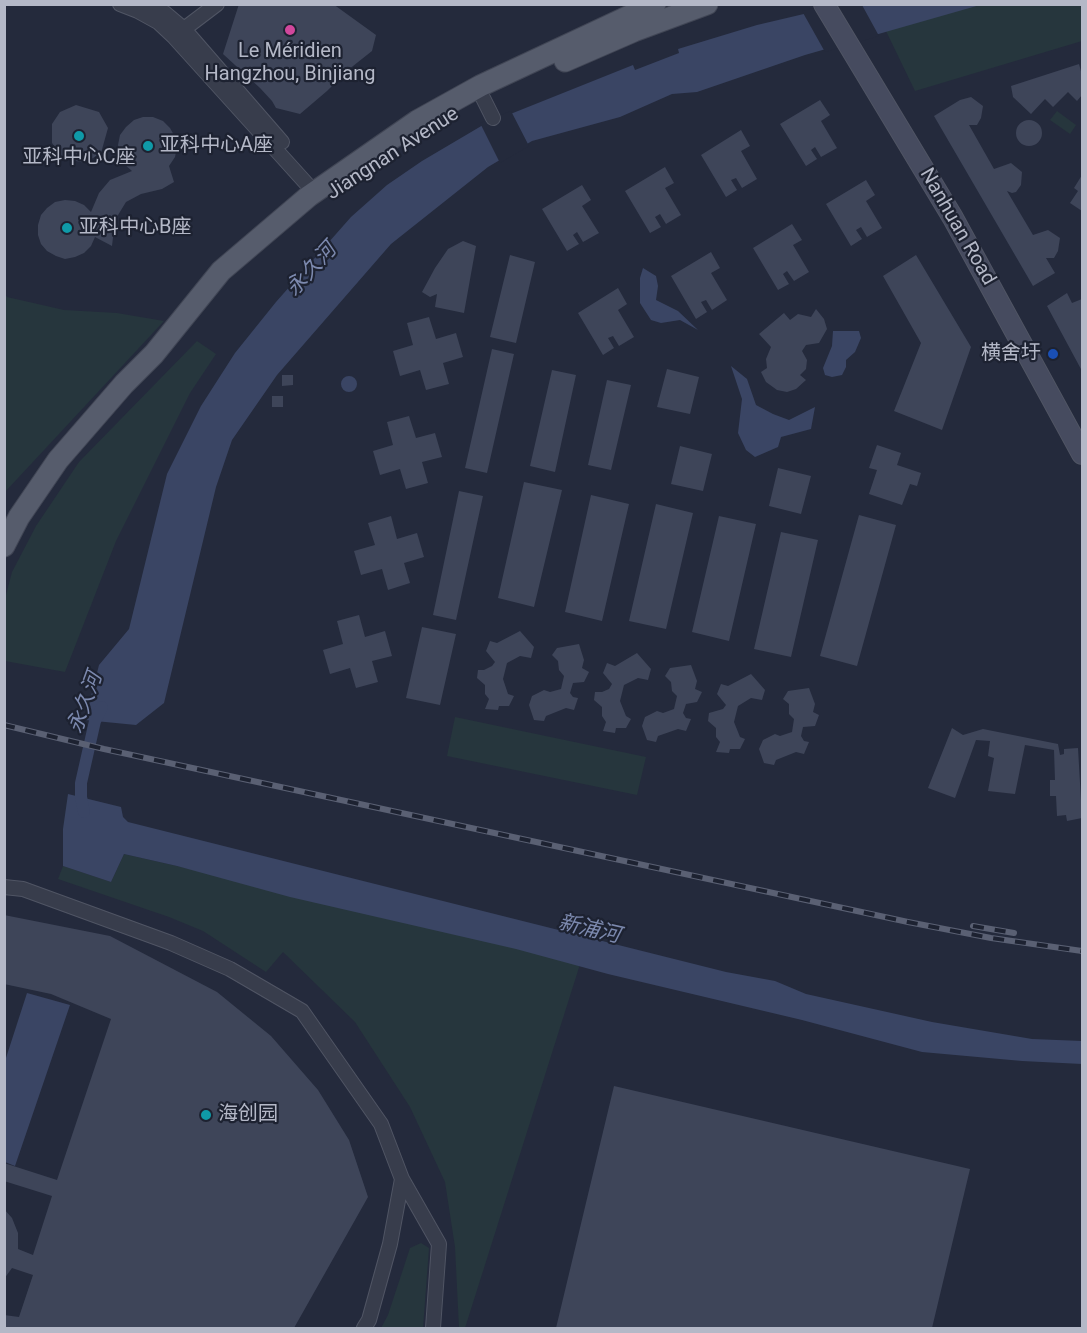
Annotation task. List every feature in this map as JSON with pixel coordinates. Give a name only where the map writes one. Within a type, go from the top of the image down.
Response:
[{"type":"main road","name":"Jiangnan Avenue","points":[[154,354],[221,272],[317,190],[417,120],[480,87],[655,4]]},
{"type":"main road","name":"Jiangnan Avenue","points":[[4,546],[20,517],[58,460],[124,384],[234,278],[317,204],[424,128],[483,98],[634,31],[706,4]]},
{"type":"main road","name":"Nanhuan Road","points":[[824,4],[859,54],[1021,326],[1083,439]]},
{"type":"main road","name":"Nanhuan Road","points":[[839,4],[859,54],[953,218],[1083,454]]},
{"type":"street","points":[[120,4],[159,22],[174,36],[317,190]]},
{"type":"street","points":[[145,4],[165,14],[184,29],[317,190]]},
{"type":"street","points":[[184,29],[217,4]]},
{"type":"street","points":[[483,98],[493,118]]},
{"type":"street","points":[[4,887],[23,889],[171,943],[230,969],[302,1011],[381,1124],[402,1179],[439,1245],[433,1329]]},
{"type":"street","points":[[364,1329],[369,1320],[390,1244],[402,1179]]},
{"type":"shaded area","points":[[980,4],[1082,5],[1082,41],[915,91],[886,31]]},
{"type":"shaded area","points":[[1057,111],[1076,125],[1070,134],[1050,120]]},
{"type":"shaded area","points":[[5,294],[7,297],[64,310],[117,313],[164,321],[5,492]]},
{"type":"shaded area","points":[[197,341],[216,354],[190,393],[116,541],[65,672],[5,661],[5,599],[12,572],[36,526],[79,462]]},
{"type":"shaded area","points":[[455,717],[646,757],[637,795],[447,756]]},
{"type":"shaded area","points":[[124,854],[582,958],[465,1328],[459,1328],[455,1247],[445,1182],[410,1107],[355,1022],[283,952],[266,972],[203,931],[58,879],[63,866],[111,882]]},
{"type":"shaded area","points":[[421,1243],[429,1248],[423,1328],[381,1328],[388,1315],[410,1248]]},
{"type":"water","points":[[842,5],[980,5],[805,55],[697,92],[672,94],[620,117],[532,141],[488,167],[391,244],[277,375],[232,440],[216,487],[164,703],[136,725],[85,720],[99,665],[129,629],[167,474],[201,406],[235,353],[276,302],[351,217],[387,185],[422,161],[483,125],[633,65],[635,70],[679,53],[678,49],[757,25]]},
{"type":"water","points":[[643,268],[656,276],[658,286],[656,300],[678,311],[698,330],[680,320],[661,323],[651,320],[640,303],[640,278]]},
{"type":"water","points":[[833,331],[859,331],[861,338],[855,352],[846,360],[846,367],[842,375],[832,377],[825,375],[823,368],[832,346]]},
{"type":"water","points":[[731,366],[747,379],[756,405],[773,414],[789,420],[815,407],[811,429],[781,437],[778,447],[755,457],[746,450],[738,433],[742,399]]},
{"type":"water","points":[[349,376],[355,378],[357,384],[355,390],[349,392],[343,390],[341,384],[343,378]]},
{"type":"water","points":[[68,794],[121,807],[123,817],[128,822],[726,972],[775,981],[806,994],[932,1022],[1032,1039],[1082,1041],[1082,1064],[922,1052],[516,949],[290,897],[124,854],[111,882],[63,866],[63,829]]},
{"type":"water","points":[[27,993],[70,1005],[15,1166],[5,1162],[5,1061]]},
{"type":"pier","points":[[829,4],[862,5],[879,36],[825,52],[802,11]]},
{"type":"pier","points":[[511,111],[529,146],[500,163],[480,123]]},
{"type":"building","points":[[239,4],[333,4],[376,35],[372,51],[300,114],[276,108],[260,88],[223,54]]},
{"type":"building","points":[[1079,64],[1082,75],[1082,95],[1077,101],[1068,92],[1053,107],[1045,99],[1031,114],[1013,97],[1011,86]]},
{"type":"building","points":[[971,97],[983,106],[977,125],[969,125],[994,169],[1011,163],[1022,172],[1021,185],[1016,192],[1007,191],[1033,235],[1048,230],[1060,238],[1058,251],[1054,258],[1046,258],[1055,273],[1033,286],[934,116],[960,100]]},
{"type":"building","points":[[820,100],[830,115],[821,121],[837,148],[821,157],[815,147],[811,150],[817,159],[806,166],[780,124]]},
{"type":"building","name":"亚科中心C座","points":[[76,105],[99,112],[108,128],[101,153],[85,163],[63,158],[52,143],[52,124],[60,112]]},
{"type":"building","points":[[153,117],[163,121],[175,137],[177,147],[175,157],[169,166],[174,182],[162,189],[141,194],[126,202],[115,220],[112,246],[95,237],[91,246],[84,253],[75,257],[65,259],[47,251],[38,235],[41,215],[55,202],[65,200],[84,205],[91,212],[99,193],[110,180],[132,171],[124,164],[120,155],[118,145],[120,135],[134,120]]},
{"type":"building","points":[[1029,120],[1038,124],[1042,133],[1038,142],[1029,146],[1020,142],[1016,133],[1020,124]]},
{"type":"building","points":[[741,130],[750,146],[741,151],[757,179],[742,188],[736,178],[731,180],[737,190],[726,197],[701,155]]},
{"type":"building","points":[[665,167],[674,183],[665,188],[681,215],[666,224],[660,214],[655,217],[661,227],[650,233],[625,191]]},
{"type":"building","points":[[1082,175],[1082,211],[1070,203],[1078,191],[1074,188]]},
{"type":"building","points":[[866,180],[875,195],[866,201],[882,228],[867,237],[861,227],[856,230],[862,239],[851,246],[826,204]]},
{"type":"building","points":[[582,185],[591,200],[582,206],[599,233],[583,242],[577,232],[573,235],[579,244],[567,251],[542,209]]},
{"type":"building","points":[[792,224],[802,240],[793,245],[809,272],[794,281],[787,271],[783,274],[789,284],[778,290],[753,248]]},
{"type":"building","points":[[463,241],[476,246],[464,313],[435,307],[437,294],[430,297],[422,292],[448,249]]},
{"type":"building","points":[[711,252],[720,268],[711,273],[727,300],[712,310],[706,300],[701,302],[707,312],[696,319],[671,276]]},
{"type":"building","points":[[510,255],[535,262],[516,343],[490,337]]},
{"type":"building","points":[[916,255],[971,347],[942,430],[894,411],[921,343],[883,276]]},
{"type":"building","points":[[618,288],[627,304],[618,310],[634,337],[619,346],[613,336],[608,338],[614,348],[603,355],[578,313]]},
{"type":"building","points":[[1067,293],[1072,303],[1082,299],[1082,371],[1047,306]]},
{"type":"building","points":[[816,309],[824,319],[827,329],[819,343],[806,345],[802,351],[807,360],[806,369],[800,375],[806,380],[796,389],[787,392],[777,390],[766,382],[761,372],[767,368],[766,359],[771,347],[759,334],[784,313],[790,320],[798,314],[811,317]]},
{"type":"building","points":[[429,317],[436,339],[456,333],[463,357],[443,363],[449,384],[426,390],[420,370],[400,376],[393,351],[413,345],[407,323]]},
{"type":"building","points":[[492,349],[514,354],[487,473],[465,468]]},
{"type":"building","points":[[667,369],[699,377],[690,414],[657,407]]},
{"type":"building","points":[[552,370],[576,375],[555,472],[530,466]]},
{"type":"building","points":[[282,375],[293,375],[293,385],[282,386]]},
{"type":"building","points":[[607,380],[631,385],[611,470],[588,465]]},
{"type":"building","points":[[272,396],[283,396],[283,407],[272,407]]},
{"type":"building","points":[[409,416],[416,438],[435,433],[442,457],[422,462],[428,483],[406,489],[400,469],[380,475],[373,451],[393,445],[387,422]]},
{"type":"building","points":[[877,445],[901,453],[897,465],[921,473],[917,486],[910,484],[902,505],[869,494],[877,470],[869,468]]},
{"type":"building","points":[[680,446],[712,454],[703,491],[671,484]]},
{"type":"building","points":[[778,468],[811,476],[801,514],[769,506]]},
{"type":"building","points":[[524,482],[562,490],[534,607],[498,598]]},
{"type":"building","points":[[459,491],[483,496],[456,620],[433,615]]},
{"type":"building","points":[[591,495],[629,504],[602,621],[565,612]]},
{"type":"building","points":[[656,504],[693,513],[666,629],[629,621]]},
{"type":"building","points":[[859,515],[896,525],[857,666],[820,656]]},
{"type":"building","points":[[391,516],[397,539],[417,533],[424,557],[404,563],[410,583],[388,590],[382,569],[361,575],[354,551],[375,545],[368,523]]},
{"type":"building","points":[[719,516],[756,524],[729,641],[692,632]]},
{"type":"building","points":[[781,532],[818,540],[791,657],[754,649]]},
{"type":"building","points":[[359,615],[365,637],[385,631],[392,656],[372,661],[378,682],[356,688],[350,668],[330,674],[323,650],[343,644],[337,621]]},
{"type":"building","points":[[422,627],[456,634],[440,705],[406,698]]},
{"type":"building","points":[[520,631],[534,647],[531,658],[520,656],[507,663],[503,679],[508,694],[514,696],[509,706],[499,706],[498,710],[485,709],[489,699],[485,694],[485,685],[477,678],[478,670],[484,670],[495,662],[486,651],[490,641],[497,643]]},
{"type":"building","points":[[579,644],[584,660],[582,668],[589,672],[584,682],[573,683],[570,693],[573,697],[578,698],[574,710],[566,708],[546,716],[544,721],[534,720],[529,705],[532,696],[544,690],[550,692],[561,689],[564,676],[559,670],[558,661],[552,655],[557,648]]},
{"type":"building","points":[[637,653],[651,669],[648,680],[638,678],[624,685],[620,701],[626,716],[631,719],[626,728],[616,728],[615,733],[603,731],[606,722],[602,716],[602,707],[594,700],[595,692],[609,689],[612,684],[603,673],[607,663],[615,666]]},
{"type":"building","points":[[691,665],[697,681],[695,689],[702,692],[697,702],[686,704],[683,713],[686,718],[691,719],[686,731],[678,729],[658,736],[656,742],[647,740],[642,726],[645,717],[657,711],[663,713],[674,709],[677,696],[672,691],[671,682],[665,676],[670,668]]},
{"type":"building","points":[[751,674],[765,690],[762,700],[751,698],[738,706],[734,722],[740,737],[745,739],[740,749],[730,749],[729,753],[716,752],[720,742],[716,737],[716,728],[708,721],[709,713],[723,709],[726,705],[717,694],[721,684],[728,686]]},
{"type":"building","points":[[809,688],[815,704],[813,712],[819,715],[815,726],[803,727],[801,736],[804,741],[809,742],[804,754],[796,752],[776,760],[774,765],[764,763],[759,749],[763,740],[775,734],[780,736],[792,732],[794,719],[789,714],[789,704],[783,699],[788,691]]},
{"type":"building","points":[[952,728],[963,735],[983,729],[1058,744],[1060,755],[1064,754],[1064,749],[1078,748],[1082,818],[1067,821],[1066,815],[1057,816],[1056,796],[1050,796],[1050,780],[1055,780],[1054,750],[1025,745],[1015,794],[988,791],[994,758],[988,756],[990,741],[976,740],[955,798],[928,788]]},
{"type":"building","name":"海创园","points":[[4,915],[110,936],[217,992],[271,1036],[318,1090],[349,1140],[368,1197],[294,1328],[4,1328],[4,1315],[19,1317],[33,1275],[12,1268],[4,1279],[4,1209],[12,1218],[18,1233],[18,1249],[33,1255],[52,1196],[4,1181],[4,1163],[57,1180],[111,1019],[51,994],[4,984]]},
{"type":"building","points":[[614,1086],[970,1169],[932,1328],[556,1328]]},
{"type":"waterway","name":"永久河","points":[[84,812],[81,783],[95,721],[102,707]]},
{"type":"railway","points":[[4,725],[104,749],[908,922],[991,938],[1082,951]]},
{"type":"railway","points":[[973,926],[1014,933]]},
{"type":"place","name":"Le Méridien Hangzhou, Binjiang","points":[[290,30]]},
{"type":"place","name":"亚科中心C座","points":[[79,136]]},
{"type":"place","name":"亚科中心A座","points":[[148,146]]},
{"type":"place","name":"亚科中心B座","points":[[67,228]]},
{"type":"place","name":"横舍圩","points":[[1053,354]]},
{"type":"place","name":"海创园","points":[[206,1115]]},
{"type":"water label","name":"新浦河","points":[[589,930]]}]
